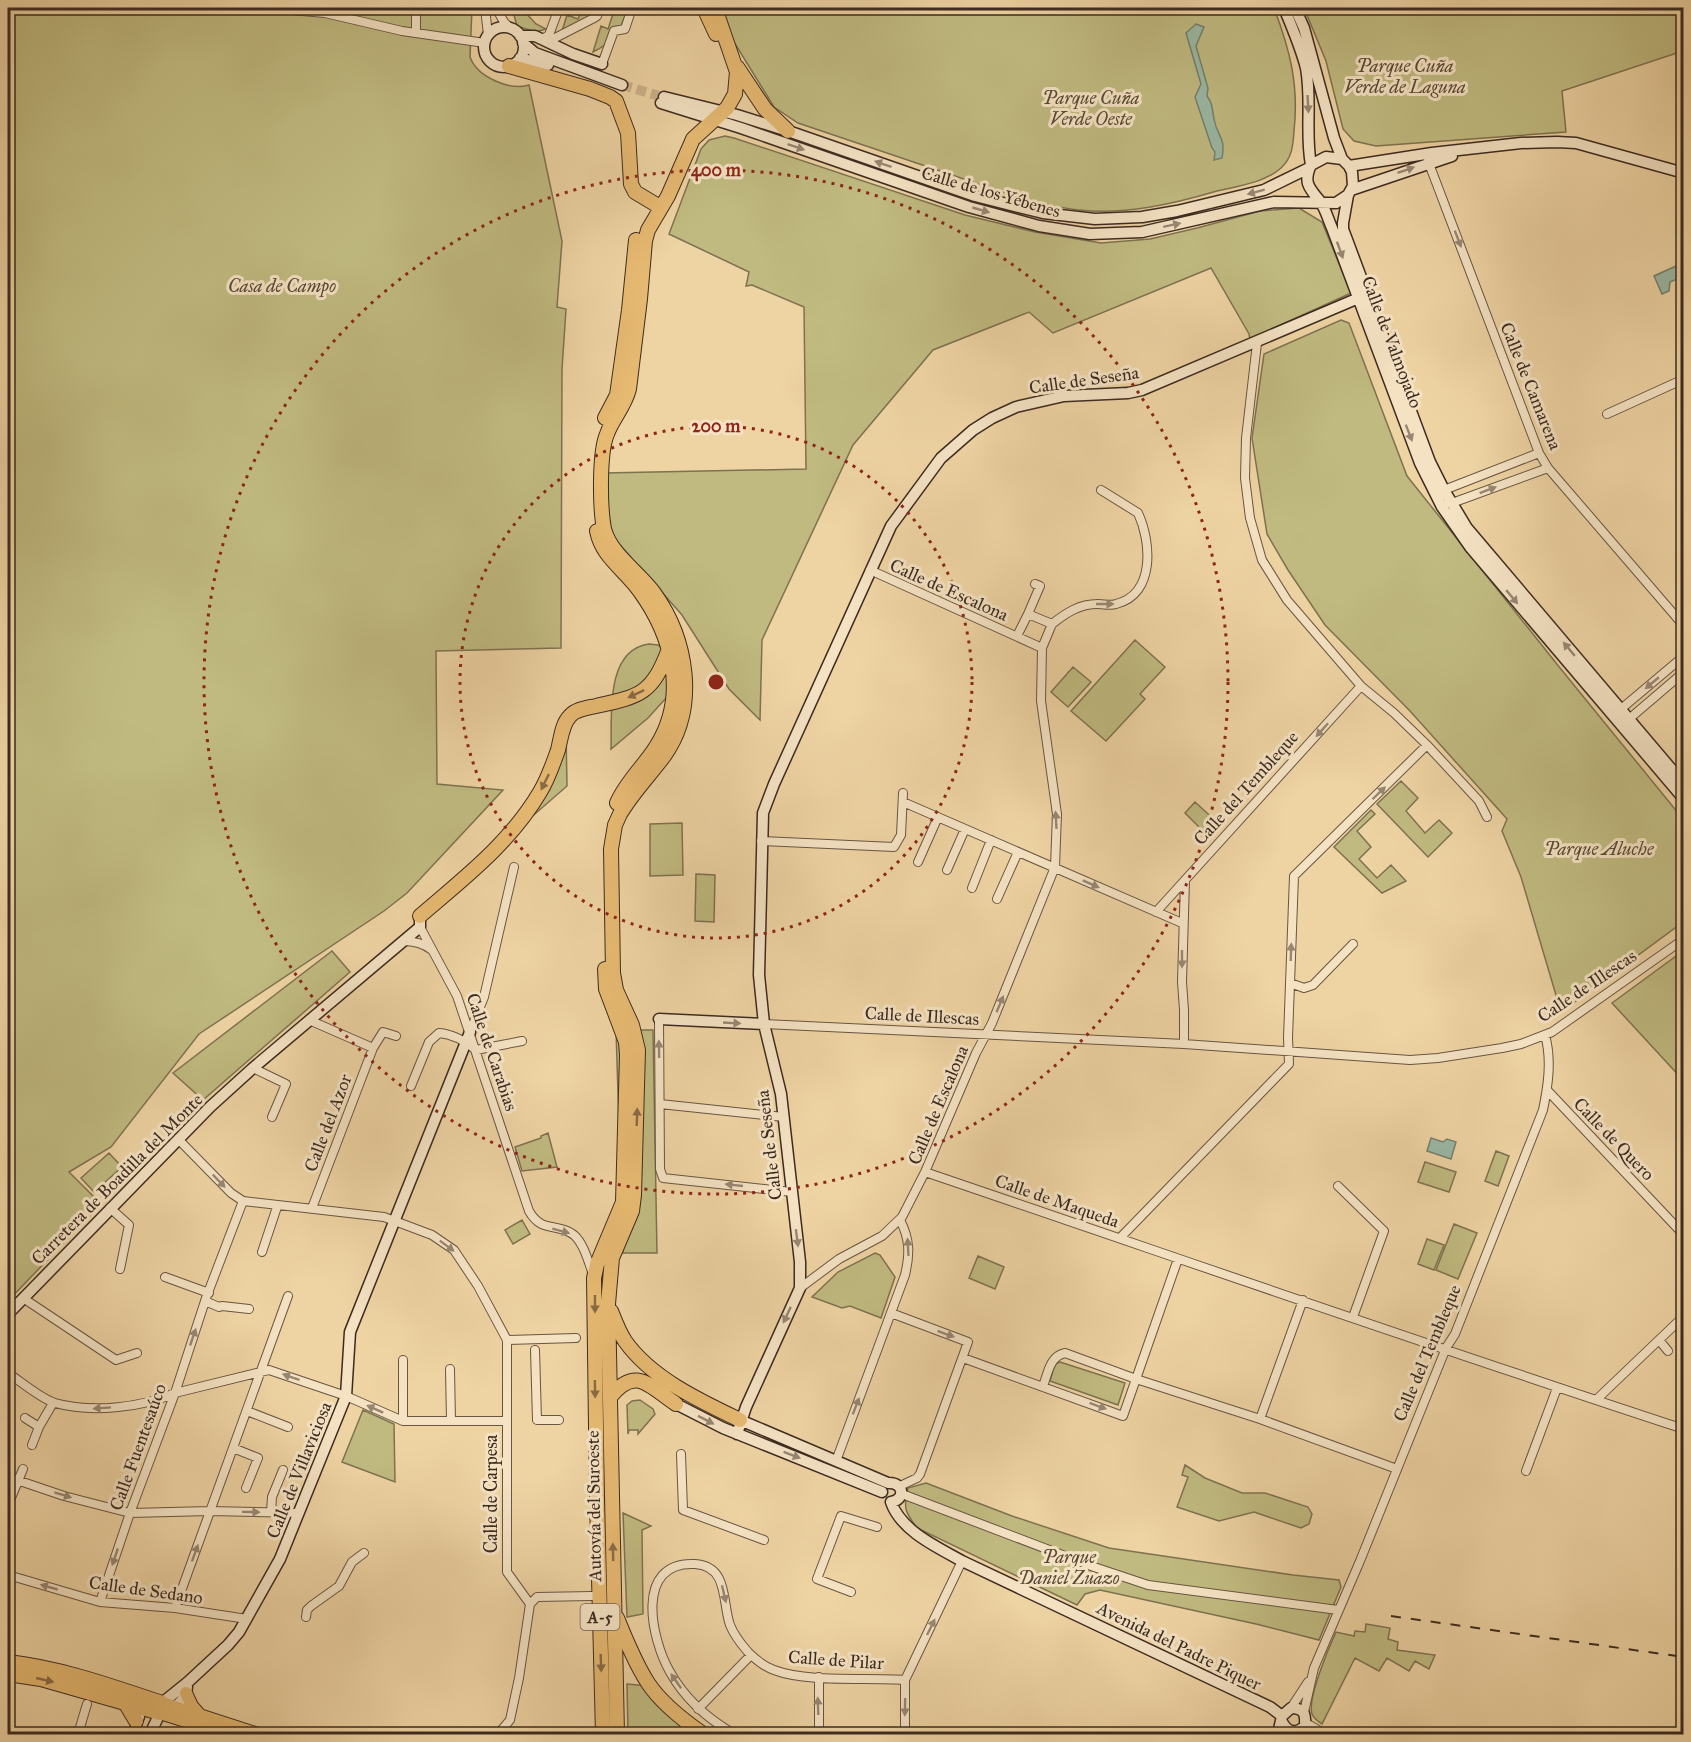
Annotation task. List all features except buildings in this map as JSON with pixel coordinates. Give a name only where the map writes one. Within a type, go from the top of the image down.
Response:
[{"type":"highway","points":[[514,63],[591,89],[616,101],[628,133],[631,184],[635,192],[656,203],[678,175],[693,139],[728,92],[730,72],[728,61],[704,8]]},
{"type":"highway","points":[[713,114],[735,94],[737,72],[715,8]]},
{"type":"highway","points":[[735,63],[765,109],[788,131]]},
{"type":"highway","name":"Autovía del Suroeste","points":[[603,1734],[594,1278],[597,1264],[620,1212],[625,1185],[627,1055],[623,1034],[606,989],[603,844],[607,823],[619,797],[656,747],[665,730],[675,688],[669,648],[657,616],[637,587],[603,549],[596,523],[595,450],[597,438],[617,395],[637,233],[656,203]]},
{"type":"highway","name":"Autovía del Suroeste","points":[[617,1734],[608,1304],[609,1276],[615,1251],[632,1211],[634,1195],[638,1050],[632,1025],[616,990],[613,973],[610,849],[620,814],[671,744],[683,708],[686,682],[679,640],[669,617],[654,592],[610,543],[602,518],[604,443],[629,389],[645,241],[656,203]]},
{"type":"highway","points":[[420,922],[519,824],[548,777],[563,727],[570,716],[585,708],[640,694],[648,688],[660,671],[669,648]]},
{"type":"highway","points":[[608,1304],[625,1341],[650,1366],[683,1392],[740,1420]]},
{"type":"highway","points":[[610,1396],[620,1384],[631,1379],[643,1381],[676,1404]]},
{"type":"highway","points":[[660,1393],[669,1381]]},
{"type":"highway","points":[[614,1611],[648,1684],[664,1702],[703,1734]]},
{"type":"highway","points":[[8,1662],[35,1665],[87,1678],[166,1708]]},
{"type":"highway","points":[[8,1674],[41,1679],[146,1709],[166,1708]]},
{"type":"highway","points":[[123,1701],[136,1728]]},
{"type":"main road","points":[[187,1688],[192,1706],[201,1716]]},
{"type":"main road","points":[[166,1708],[201,1716],[258,1734]]},
{"type":"main road","points":[[166,1708],[227,1734]]},
{"type":"street","points":[[268,8],[339,16],[416,33],[486,39],[500,28],[511,29]]},
{"type":"street","points":[[416,8],[416,33]]},
{"type":"street","points":[[485,8],[486,55],[492,62],[501,66],[529,59],[621,87],[528,49],[504,22],[496,8]]},
{"type":"street","points":[[542,39],[549,35],[559,8]]},
{"type":"street","points":[[555,38],[594,18],[600,8]]},
{"type":"street","points":[[522,40],[535,36],[573,54],[602,64],[614,31],[625,28],[632,8]]},
{"type":"street","points":[[1284,8],[1306,69],[1307,144],[1313,164],[1307,178],[1311,193],[1320,201]]},
{"type":"street","points":[[1297,9],[1326,112],[1354,179],[1350,192]]},
{"type":"street","points":[[514,63],[522,40]]},
{"type":"street","name":"Calle de los Yébenes","points":[[662,100],[788,131],[975,196],[1043,213],[1095,219],[1142,217],[1264,190],[1313,164]]},
{"type":"street","name":"Calle de los Yébenes","points":[[713,114],[969,207],[1039,226],[1090,234],[1142,232],[1274,202],[1336,203],[1350,192],[1428,158]]},
{"type":"street","name":"Calle de los Yébenes","points":[[1346,162],[1428,158],[1478,148],[1521,143],[1576,143],[1683,173]]},
{"type":"street","points":[[1313,164],[1334,156],[1346,162]]},
{"type":"street","name":"Calle de Camarena","points":[[1428,158],[1539,453],[1548,468],[1683,626]]},
{"type":"street","name":"Calle de Valmojado","points":[[1350,192],[1343,229],[1363,297],[1420,463],[1439,492],[1452,524],[1623,720],[1683,784]]},
{"type":"street","name":"Calle de Valmojado","points":[[1320,201],[1363,297]]},
{"type":"street","name":"Calle de Seseña","points":[[737,1434],[740,1420],[800,1288],[800,1262],[781,1094],[764,1024],[759,975],[763,813],[891,526],[938,462],[973,429],[992,418],[1016,407],[1064,396],[1128,393],[1142,390],[1363,297]]},
{"type":"street","points":[[1257,343],[1246,438],[1245,478],[1250,518],[1262,560],[1287,600],[1361,686],[1394,713],[1427,745],[1479,801],[1487,817]]},
{"type":"street","points":[[1607,414],[1683,379]]},
{"type":"street","points":[[1439,492],[1539,453]]},
{"type":"street","points":[[1452,503],[1548,468]]},
{"type":"street","points":[[1052,624],[1083,605],[1108,605],[1129,599],[1138,590],[1148,566],[1147,544],[1138,513],[1101,490]]},
{"type":"street","name":"Calle de Valmojado","points":[[1439,492],[1452,503],[1467,528],[1621,710],[1623,720],[1683,799]]},
{"type":"street","name":"Calle de Escalona","points":[[870,570],[1042,648]]},
{"type":"street","name":"Calle de Escalona","points":[[1017,636],[1040,586],[1035,584]]},
{"type":"street","name":"Calle de Escalona","points":[[800,1288],[839,1259],[882,1236],[900,1220],[925,1172],[984,1036],[996,1014],[1054,867],[1057,814],[1041,701],[1042,648],[1052,624],[1028,614]]},
{"type":"street","points":[[1621,710],[1683,656]]},
{"type":"street","points":[[1623,720],[1683,672]]},
{"type":"street","name":"Calle del Tembleque","points":[[1156,912],[1361,686]]},
{"type":"street","points":[[1120,1238],[1289,1064],[1294,876],[1427,745]]},
{"type":"street","points":[[761,841],[894,847],[901,835],[903,793]]},
{"type":"street","points":[[903,802],[1182,922]]},
{"type":"street","points":[[918,862],[938,817]]},
{"type":"street","points":[[947,870],[965,829]]},
{"type":"street","points":[[972,888],[991,840]]},
{"type":"street","points":[[998,899],[1018,852]]},
{"type":"street","name":"Calle de Villaviciosa","points":[[166,1708],[180,1688],[187,1688],[228,1646],[247,1619],[280,1559],[346,1396],[350,1332],[484,997],[514,867]]},
{"type":"street","points":[[1184,1044],[1182,922],[1185,880]]},
{"type":"street","name":"Carretera de Boadilla del Monte","points":[[8,1314],[178,1139],[253,1068],[399,944],[420,922]]},
{"type":"street","name":"Calle de Carabias","points":[[420,922],[457,996],[468,1037]]},
{"type":"street","name":"Calle de Illescas","points":[[659,1019],[1184,1044],[1410,1060],[1438,1058],[1502,1048],[1545,1035],[1567,1023],[1683,939]]},
{"type":"street","points":[[399,944],[414,941],[426,945],[436,953]]},
{"type":"street","points":[[1290,983],[1304,988],[1313,985],[1353,944]]},
{"type":"street","points":[[659,1019],[660,1169],[663,1178],[792,1192]]},
{"type":"street","points":[[309,1020],[373,1048],[383,1032],[396,1036]]},
{"type":"street","points":[[411,1086],[429,1042],[439,1033],[468,1037],[476,1050],[522,1041]]},
{"type":"street","name":"Calle del Tembleque","points":[[1278,1734],[1285,1715],[1311,1678],[1446,1348],[1455,1334],[1543,1110],[1547,1090],[1548,1047],[1545,1035]]},
{"type":"street","name":"Calle del Azor","points":[[312,1208],[373,1048]]},
{"type":"street","name":"Calle de Carabias","points":[[476,1050],[532,1217],[543,1226],[573,1235],[581,1244],[594,1278]]},
{"type":"street","points":[[253,1068],[286,1084],[272,1117]]},
{"type":"street","name":"Calle de Quero","points":[[1547,1090],[1683,1235]]},
{"type":"street","points":[[660,1104],[784,1117]]},
{"type":"street","points":[[178,1139],[231,1193],[243,1202],[384,1217],[432,1235],[454,1250],[478,1286],[507,1340],[576,1338]]},
{"type":"street","name":"Calle de Maqueda","points":[[925,1172],[1683,1429]]},
{"type":"street","points":[[1338,1186],[1384,1231],[1353,1317]]},
{"type":"street","name":"Calle Fuentesaúco","points":[[100,1602],[130,1513],[175,1393],[208,1293],[243,1202]]},
{"type":"street","points":[[262,1251],[277,1207]]},
{"type":"street","points":[[110,1208],[129,1225],[120,1269]]},
{"type":"street","points":[[836,1461],[891,1313],[908,1260],[909,1243],[900,1220]]},
{"type":"street","points":[[963,1358],[1123,1416],[1178,1259]]},
{"type":"street","points":[[165,1277],[208,1293]]},
{"type":"street","points":[[175,1608],[288,1296]]},
{"type":"street","points":[[23,1298],[116,1360],[137,1353]]},
{"type":"street","points":[[1260,1419],[1303,1300]]},
{"type":"street","points":[[205,1302],[219,1307],[249,1310]]},
{"type":"street","points":[[885,1487],[883,1497],[891,1502],[897,1502],[901,1490],[920,1474],[968,1342],[891,1313]]},
{"type":"street","points":[[1596,1400],[1683,1316]]},
{"type":"street","name":"Calle de Carpesa","points":[[507,1340],[507,1572],[530,1604]]},
{"type":"street","points":[[1659,1340],[1668,1351]]},
{"type":"street","points":[[535,1350],[537,1420],[559,1420]]},
{"type":"street","points":[[1043,1386],[1053,1359],[1065,1353],[1136,1379],[1260,1419],[1397,1469]]},
{"type":"street","points":[[403,1360],[403,1421]]},
{"type":"street","points":[[450,1369],[451,1421]]},
{"type":"street","points":[[8,1373],[53,1403],[91,1409],[162,1399],[175,1393],[269,1370],[346,1396],[403,1421],[506,1421]]},
{"type":"street","points":[[1526,1472],[1557,1388]]},
{"type":"street","points":[[32,1445],[53,1403]]},
{"type":"street","points":[[676,1404],[737,1434],[885,1487],[895,1483],[901,1490],[1094,1568],[1148,1585],[1338,1610]]},
{"type":"street","points":[[247,1411],[288,1427]]},
{"type":"street","points":[[25,1418],[39,1427]]},
{"type":"street","points":[[740,1420],[836,1461],[885,1487]]},
{"type":"street","points":[[233,1448],[258,1458],[246,1488]]},
{"type":"street","points":[[681,1454],[683,1510],[764,1540]]},
{"type":"street","points":[[8,1505],[23,1469]]},
{"type":"street","points":[[271,1512],[272,1497],[283,1470]]},
{"type":"street","points":[[8,1477],[64,1496],[130,1513],[210,1511],[299,1513]]},
{"type":"street","name":"Avenida del Padre Piquer","points":[[891,1502],[894,1511],[916,1533],[962,1561],[1285,1715]]},
{"type":"street","points":[[851,1592],[816,1579],[841,1516],[877,1527]]},
{"type":"street","points":[[306,1617],[307,1610],[339,1586],[352,1562],[364,1553]]},
{"type":"street","points":[[905,1734],[905,1680],[962,1561]]},
{"type":"street","name":"Calle de Pilar","points":[[734,1734],[698,1709],[670,1672],[657,1640],[652,1614],[653,1590],[662,1576],[684,1564],[698,1564],[712,1571],[724,1588],[730,1624],[737,1638],[751,1654],[771,1669],[782,1673],[819,1677],[905,1680]]},
{"type":"street","name":"Calle de Sedano","points":[[8,1575],[100,1602],[175,1608],[247,1619]]},
{"type":"street","points":[[498,1734],[510,1720],[530,1604],[537,1597],[591,1596]]},
{"type":"street","points":[[698,1709],[751,1654]]},
{"type":"street","points":[[8,1656],[35,1665]]},
{"type":"street","points":[[819,1677],[819,1734]]},
{"type":"street","name":"Calle del Tembleque","points":[[1305,1724],[1311,1678]]},
{"type":"street","points":[[78,1734],[87,1704]]},
{"type":"street","points":[[150,1734],[166,1708]]},
{"type":"street","name":"Avenida del Padre Piquer","points":[[1285,1715],[1298,1708],[1305,1724],[1325,1734]]},
{"type":"street","points":[[136,1728],[146,1709]]},
{"type":"street","name":"Avenida del Padre Piquer","points":[[1285,1715],[1286,1729],[1292,1732],[1299,1731],[1305,1724]]},
{"type":"green space","name":"Casa de Campo","points":[[8,8],[472,8],[470,57],[474,64],[495,81],[513,86],[529,85],[562,241],[557,307],[566,309],[562,369],[561,648],[436,651],[437,784],[503,790],[407,893],[384,911],[199,1034],[111,1147],[69,1172],[101,1204],[8,1301]]},
{"type":"green space","points":[[512,8],[523,10],[536,24],[546,29],[535,32],[517,26]]},
{"type":"green space","points":[[582,8],[595,8],[593,15],[562,31],[567,15],[578,19]]},
{"type":"green space","points":[[615,8],[628,8],[623,22],[606,44],[593,52],[601,26],[608,29]]},
{"type":"green space","name":"Parque Cuña Verde Oeste","points":[[713,8],[1274,8],[1289,53],[1294,83],[1295,114],[1291,151],[1285,164],[1267,177],[1166,204],[1132,210],[1097,211],[1046,204],[999,191],[798,123],[774,107]]},
{"type":"green space","name":"Parque Cuña Verde de Laguna","points":[[1304,8],[1683,8],[1683,51],[1562,91],[1566,132],[1376,146],[1354,141],[1343,129],[1326,61]]},
{"type":"green space","points":[[725,136],[965,215],[1035,232],[1101,243],[1150,239],[1260,211],[1299,208],[1322,222],[1351,293],[1250,339],[1211,268],[1053,333],[1029,312],[933,350],[853,445],[762,640],[760,720],[729,689],[682,615],[615,539],[610,526],[605,473],[806,469],[804,307],[752,285],[746,286],[749,272],[669,234],[701,149],[709,140]]},
{"type":"green space","name":"Parque Aluche","points":[[1341,320],[1349,323],[1407,476],[1683,819],[1683,922],[1561,1012],[1521,877],[1502,831],[1507,819],[1410,711],[1325,625],[1267,534],[1252,438],[1264,354]]},
{"type":"green space","points":[[1135,640],[1165,667],[1140,694],[1145,699],[1106,741],[1071,711]]},
{"type":"green space","points":[[649,644],[658,645],[667,652],[667,697],[648,718],[611,749],[612,702],[618,671],[625,658],[635,649]]},
{"type":"green space","points":[[1073,667],[1091,682],[1068,707],[1051,692]]},
{"type":"green space","points":[[566,731],[567,786],[520,827]]},
{"type":"green space","points":[[1401,781],[1418,798],[1406,811],[1425,833],[1439,820],[1452,833],[1428,857],[1377,804]]},
{"type":"green space","points":[[1195,802],[1218,823],[1207,835],[1185,813]]},
{"type":"green space","points":[[1371,810],[1375,814],[1357,831],[1371,847],[1359,859],[1377,878],[1391,865],[1406,881],[1382,893],[1334,847]]},
{"type":"green space","points":[[682,823],[683,875],[650,876],[650,824]]},
{"type":"green space","points":[[696,874],[715,875],[714,922],[695,921]]},
{"type":"green space","points":[[332,951],[350,972],[203,1100],[173,1073]]},
{"type":"green space","points":[[1683,951],[1683,1080],[1612,1003]]},
{"type":"green space","points":[[616,1030],[653,1030],[657,1253],[623,1253]]},
{"type":"green space","points":[[548,1133],[557,1167],[522,1171],[515,1147],[541,1138]]},
{"type":"green space","points":[[1496,1151],[1509,1156],[1498,1186],[1485,1181]]},
{"type":"green space","points":[[109,1153],[122,1167],[94,1192],[81,1178]]},
{"type":"green space","points":[[1425,1162],[1456,1172],[1449,1192],[1418,1182]]},
{"type":"green space","points":[[522,1220],[530,1234],[513,1244],[505,1230]]},
{"type":"green space","points":[[1454,1224],[1477,1233],[1458,1279],[1436,1270]]},
{"type":"green space","points":[[1427,1239],[1444,1245],[1434,1270],[1418,1264]]},
{"type":"green space","points":[[875,1253],[880,1255],[895,1277],[881,1318],[850,1306],[842,1308],[812,1297],[838,1272]]},
{"type":"green space","points":[[978,1256],[1004,1267],[995,1289],[969,1278]]},
{"type":"green space","points":[[1060,1362],[1125,1383],[1118,1405],[1050,1381],[1055,1364]]},
{"type":"green space","points":[[640,1400],[653,1409],[655,1414],[638,1434],[638,1430],[629,1430],[628,1434],[627,1405],[632,1401]]},
{"type":"green space","points":[[363,1410],[394,1424],[395,1482],[342,1462]]},
{"type":"green space","points":[[1185,1465],[1205,1478],[1242,1493],[1265,1493],[1308,1507],[1312,1514],[1309,1524],[1301,1528],[1254,1512],[1219,1521],[1177,1507],[1188,1477],[1182,1475]]},
{"type":"green space","name":"Parque Daniel Zuazo","points":[[926,1483],[1012,1516],[1109,1548],[1339,1580],[1341,1587],[1319,1640],[1100,1590],[1085,1594],[1077,1605],[917,1528],[906,1510],[906,1495],[908,1488]]},
{"type":"green space","points":[[623,1513],[651,1526],[642,1530],[643,1614],[627,1617]]},
{"type":"green space","points":[[1366,1624],[1390,1628],[1388,1639],[1398,1642],[1397,1650],[1435,1655],[1429,1669],[1415,1661],[1409,1671],[1387,1658],[1379,1671],[1355,1658],[1322,1724],[1313,1716],[1311,1707],[1324,1661],[1336,1632],[1354,1636],[1355,1631],[1365,1632]]},
{"type":"green space","points":[[627,1684],[648,1686],[680,1726],[682,1734],[628,1734]]},
{"type":"shaded area","points":[[1196,24],[1204,27],[1196,46],[1208,88],[1207,96],[1223,145],[1222,158],[1214,160],[1215,152],[1195,97],[1201,84],[1186,33]]},
{"type":"shaded area","points":[[1676,266],[1682,277],[1670,282],[1669,291],[1662,294],[1654,276]]},
{"type":"shaded area","points":[[1431,1138],[1443,1142],[1447,1139],[1456,1142],[1451,1159],[1427,1151]]},
{"type":"tunnel","points":[[622,85],[663,97]]},
{"type":"railway","points":[[1391,1616],[1684,1657]]}]
